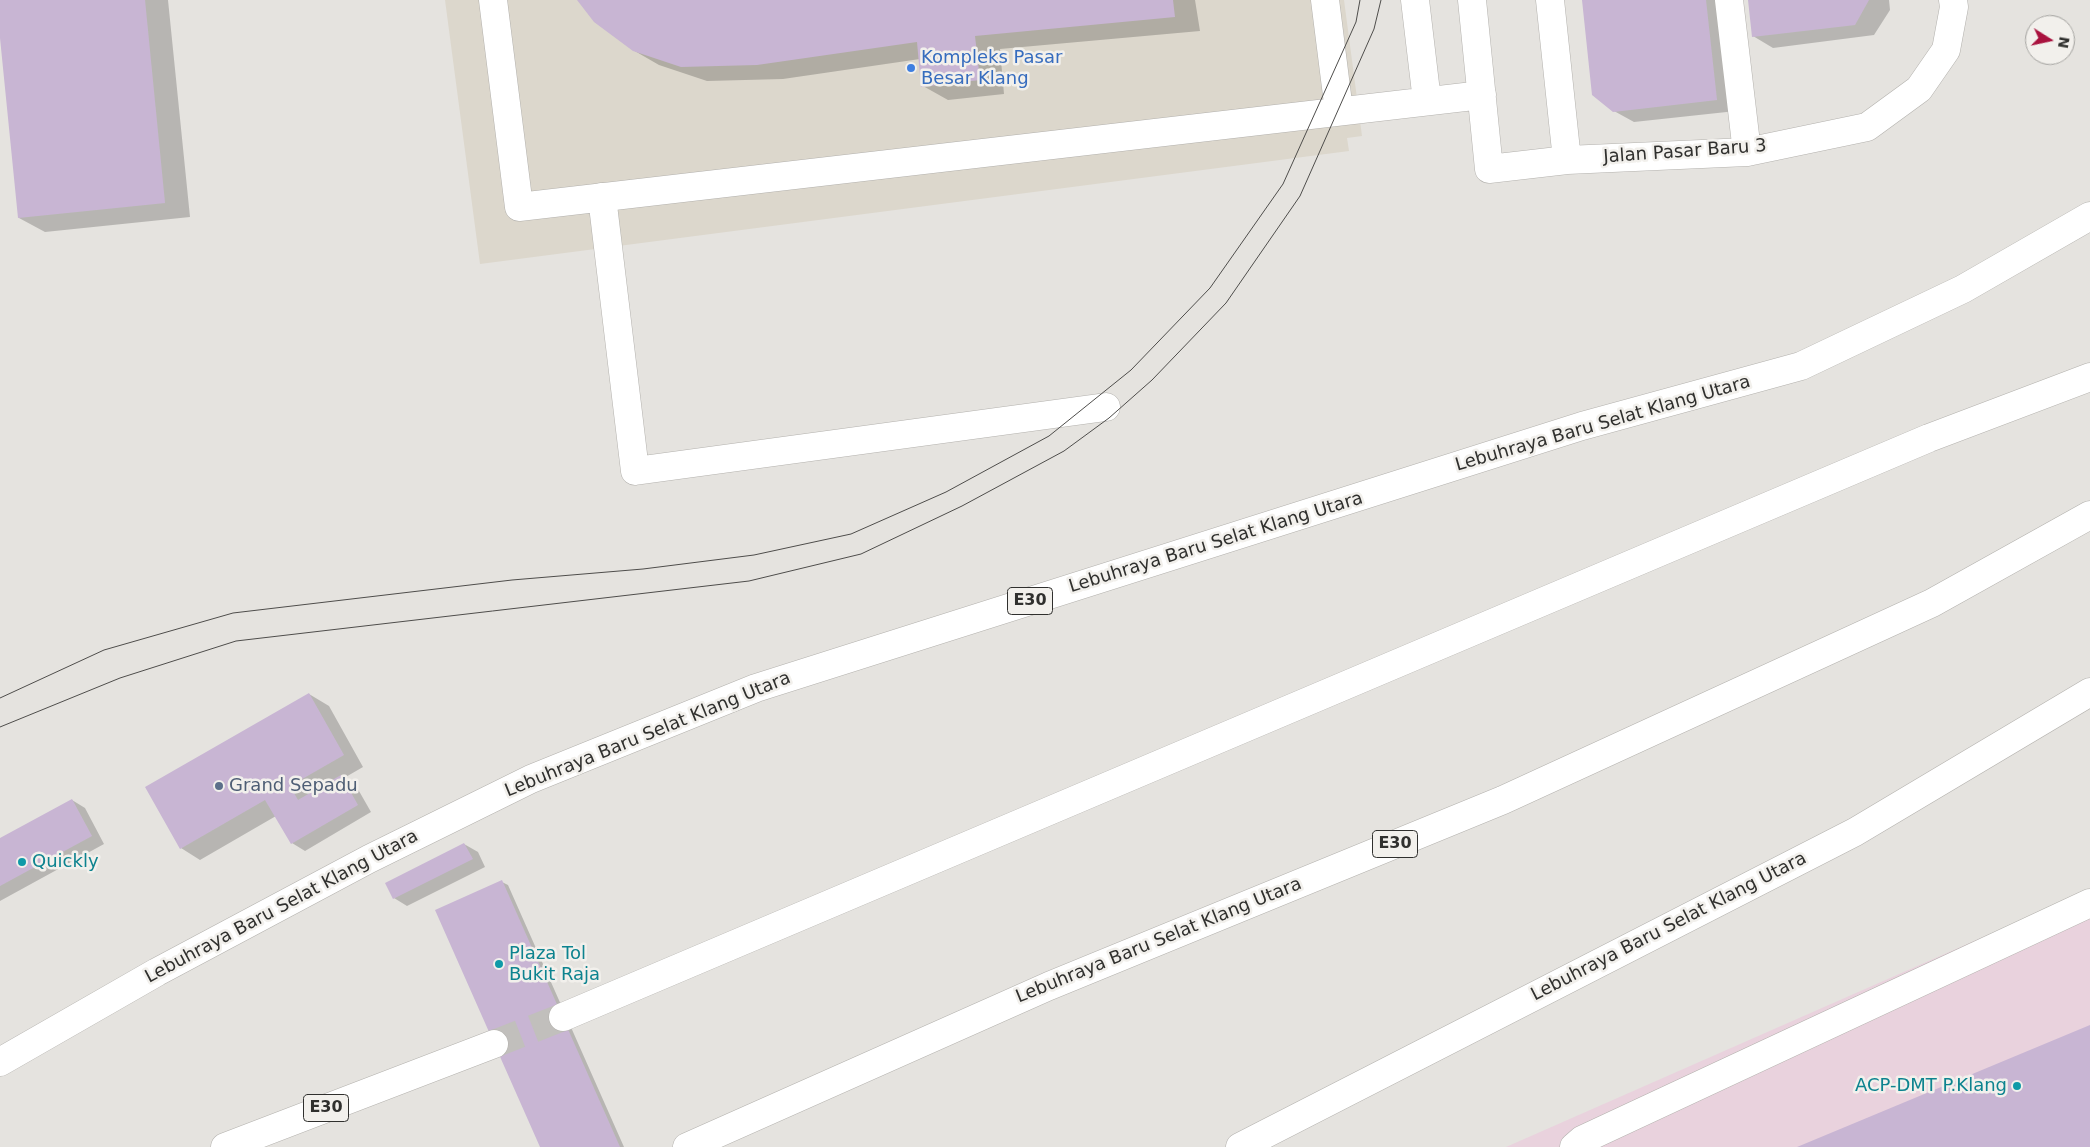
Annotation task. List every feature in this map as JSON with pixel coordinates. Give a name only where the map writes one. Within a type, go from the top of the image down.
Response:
[{"type":"main road","points":[[493,0],[519,207],[1482,95],[1472,0]]},
{"type":"main road","points":[[1325,0],[1339,112]]},
{"type":"main road","points":[[1415,0],[1427,102]]},
{"type":"main road","points":[[1550,0],[1567,160]]},
{"type":"main road","points":[[1729,0],[1747,152]]},
{"type":"main road","name":"Jalan Pasar Baru 3","points":[[1482,95],[1489,169],[1567,160],[1747,152],[1867,127],[1919,89],[1946,50],[1954,7],[1953,0]]},
{"type":"main road","points":[[602,197],[635,471],[1106,406]]},
{"type":"main road","name":"Lebuhraya Baru Selat Klang Utara","points":[[0,1062],[157,972],[378,855],[531,779],[747,691],[1582,426],[1801,366],[1963,290],[2090,216]]},
{"type":"main road","points":[[563,1017],[1920,442],[2090,377]]},
{"type":"main road","name":"Lebuhraya Baru Selat Klang Utara","points":[[687,1147],[1049,986],[1503,800],[1932,603],[2090,515]]},
{"type":"main road","name":"Lebuhraya Baru Selat Klang Utara","points":[[1240,1147],[1855,832],[2090,692]]},
{"type":"main road","points":[[1574,1147],[1582,1140],[2090,903]]},
{"type":"main road","name":"E30","points":[[225,1147],[494,1044]]},
{"type":"shaded area","name":"Kompleks Pasar Besar Klang","points":[[445,0],[1344,0],[1362,136],[1347,138],[1349,151],[480,264]]},
{"type":"shaded area","points":[[2090,890],[2090,1147],[1506,1147]]},
{"type":"building","points":[[0,0],[145,0],[165,203],[18,218],[0,38]]},
{"type":"building","points":[[577,0],[1173,0],[1175,17],[975,36],[980,80],[921,87],[917,42],[757,65],[681,67],[633,51],[594,22]]},
{"type":"building","points":[[1582,0],[1706,0],[1717,100],[1613,112],[1592,95]]},
{"type":"building","points":[[1748,0],[1869,0],[1855,25],[1752,37]]},
{"type":"building","points":[[309,693],[344,755],[290,786],[298,800],[341,775],[358,805],[291,844],[265,800],[180,849],[145,787]]},
{"type":"building","name":"Quickly","points":[[72,799],[92,836],[0,886],[0,838]]},
{"type":"building","points":[[464,843],[473,859],[393,899],[385,883]]},
{"type":"building","name":"Plaza Tol Bukit Raja","points":[[502,880],[620,1147],[540,1147],[435,910]]},
{"type":"building","name":"ACP-DMT P.Klang","points":[[2090,1025],[2090,1147],[1797,1147]]},
{"type":"tunnel","points":[[494,1044],[563,1017]]},
{"type":"tram line","points":[[0,698],[104,650],[233,613],[512,580],[643,569],[754,555],[851,534],[946,492],[1049,436],[1131,370],[1210,288],[1283,184],[1356,22],[1360,0]]},
{"type":"tram line","points":[[0,727],[120,678],[236,641],[749,581],[861,554],[962,506],[1064,451],[1109,418],[1152,380],[1226,303],[1300,196],[1374,29],[1381,0]]},
{"type":"place","name":"Kompleks Pasar Besar Klang","points":[[911,68]]},
{"type":"place","name":"Grand Sepadu","points":[[219,786]]},
{"type":"place","name":"Quickly","points":[[22,862]]},
{"type":"place","name":"Plaza Tol Bukit Raja","points":[[499,964]]},
{"type":"place","name":"ACP-DMT P.Klang","points":[[2017,1086]]}]
